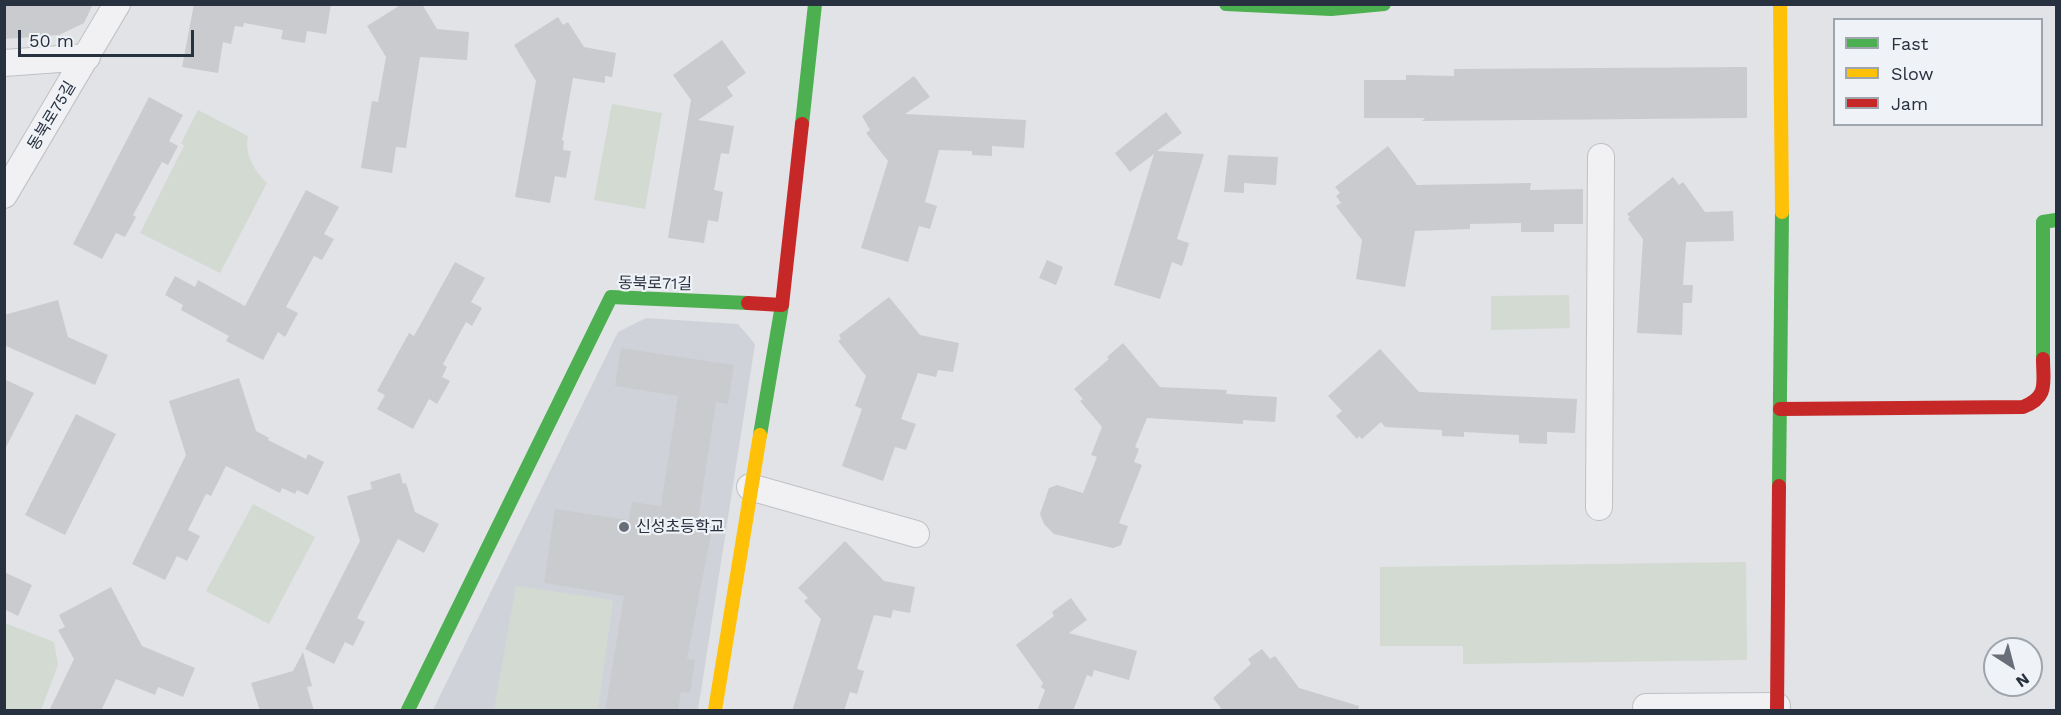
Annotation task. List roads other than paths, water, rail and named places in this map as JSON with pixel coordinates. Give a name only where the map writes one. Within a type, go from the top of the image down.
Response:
[{"type":"street","name":"동북로75길","points":[[4,195],[117,4]]},
{"type":"street","points":[[715,711],[750,487],[782,305],[815,4]]},
{"type":"street","points":[[1226,4],[1331,9],[1384,4]]},
{"type":"street","points":[[1646,707],[1777,708],[1782,461],[1780,409],[1783,133],[1780,4]]},
{"type":"street","points":[[4,63],[87,57]]},
{"type":"street","points":[[1599,507],[1601,157]]},
{"type":"street","points":[[1780,409],[2024,407],[2036,402],[2040,398],[2043,386],[2043,222],[2056,220]]},
{"type":"street","name":"동북로71길","points":[[408,711],[611,297],[782,305]]},
{"type":"street","points":[[750,487],[916,534]]},
{"type":"place","name":"신성초등학교","points":[[624,527]]}]
